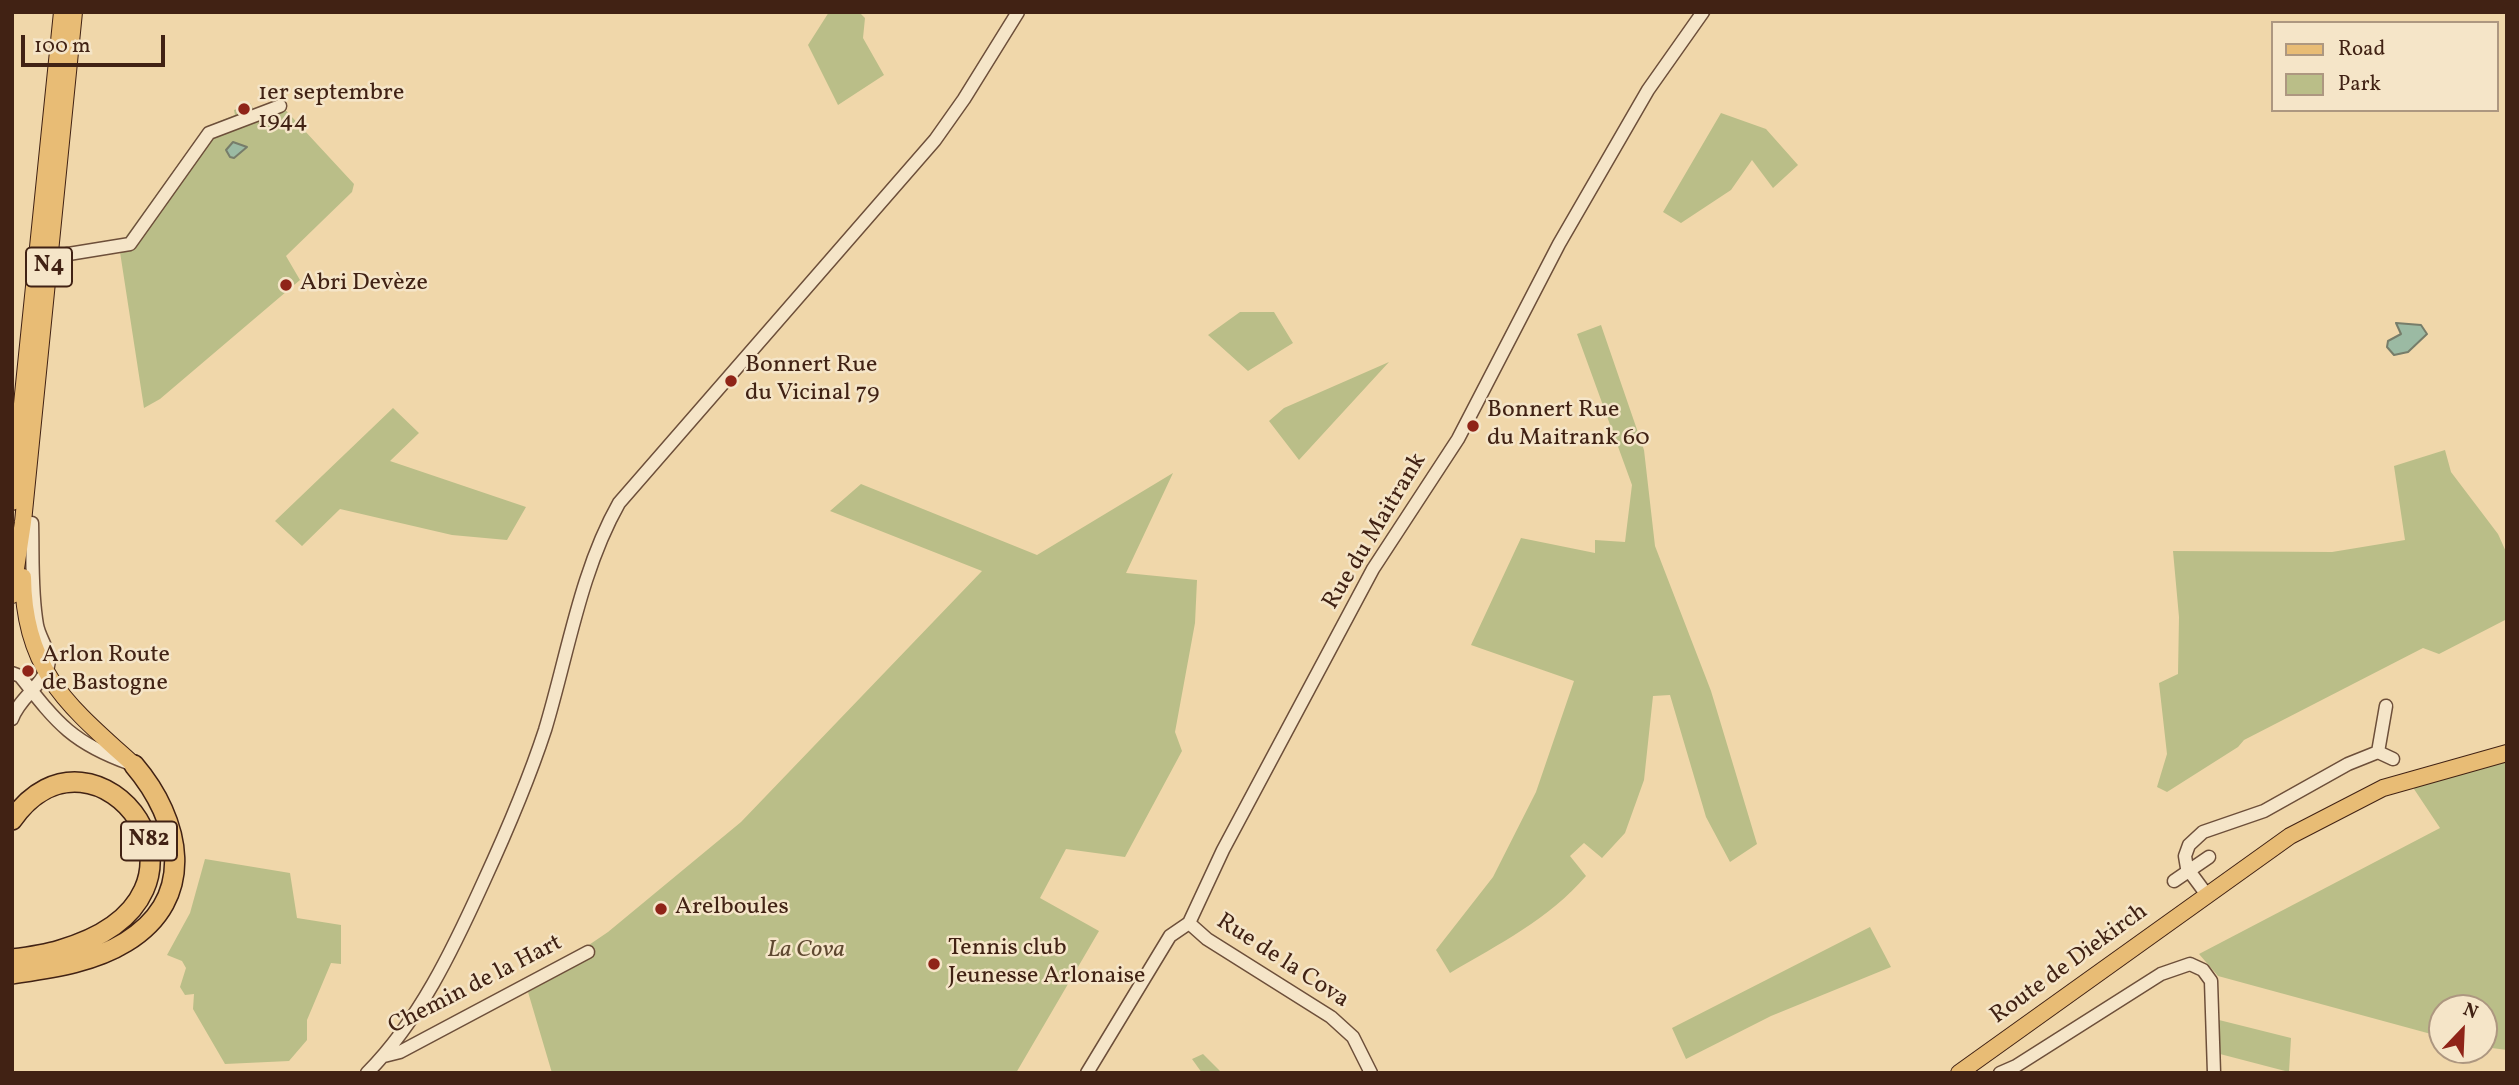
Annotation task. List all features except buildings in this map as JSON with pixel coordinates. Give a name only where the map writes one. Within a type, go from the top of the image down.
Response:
[{"type":"highway","name":"N82","points":[[12,959],[39,962],[89,958],[126,942],[148,924],[164,902],[174,875],[172,832],[158,796],[134,765]]},
{"type":"highway","name":"N82","points":[[12,820],[38,793],[61,785],[89,785],[107,790],[135,812],[148,836],[150,860],[142,890],[126,914],[80,943],[12,974]]},
{"type":"main road","name":"N4","points":[[12,502],[62,12]]},
{"type":"main road","name":"N4","points":[[12,595],[27,522],[74,12]]},
{"type":"main road","name":"N82","points":[[27,522],[23,598],[27,631],[46,672],[79,714],[134,765]]},
{"type":"main road","name":"Route de Diekirch","points":[[1959,1073],[2290,836],[2383,788],[2507,753]]},
{"type":"street","points":[[367,1073],[384,1056],[453,947],[507,830],[545,730],[595,554],[619,503],[935,140],[1018,12]]},
{"type":"street","name":"Rue du Maitrank","points":[[1087,1073],[1170,936],[1189,923],[1223,850],[1373,569],[1458,439],[1559,244],[1648,90],[1703,12]]},
{"type":"street","points":[[50,257],[130,244],[209,133],[280,106]]},
{"type":"street","points":[[12,719],[19,703],[46,672]]},
{"type":"street","points":[[12,673],[20,676],[54,721],[76,740],[134,765]]},
{"type":"street","points":[[2378,752],[2386,706]]},
{"type":"street","points":[[2207,895],[2190,873],[2185,856],[2189,845],[2203,832],[2264,811],[2348,764],[2378,752],[2393,759]]},
{"type":"street","points":[[2174,881],[2190,873],[2209,857]]},
{"type":"street","name":"Rue de la Cova","points":[[1189,923],[1207,939],[1331,1017],[1353,1037],[1371,1073]]},
{"type":"street","name":"Chemin de la Hart","points":[[384,1056],[400,1052],[588,952]]},
{"type":"street","points":[[2000,1073],[2016,1066],[2161,974],[2190,964],[2203,970],[2211,981],[2214,1073]]},
{"type":"green space","points":[[829,12],[859,12],[865,18],[863,38],[884,75],[838,105],[808,45]]},
{"type":"green space","points":[[250,103],[254,110],[279,103],[354,184],[352,192],[286,256],[300,280],[160,399],[144,408],[120,252],[59,261],[60,248],[124,239],[205,127],[235,115],[234,110]]},
{"type":"green space","points":[[1721,113],[1766,129],[1798,165],[1773,188],[1752,160],[1731,190],[1681,223],[1663,212]]},
{"type":"green space","points":[[1240,312],[1274,312],[1293,343],[1248,371],[1208,335]]},
{"type":"green space","points":[[1601,325],[1644,450],[1655,546],[1711,691],[1757,844],[1730,862],[1706,817],[1670,695],[1653,696],[1644,780],[1625,833],[1602,858],[1584,843],[1570,856],[1586,876],[1572,891],[1540,918],[1450,973],[1436,950],[1493,877],[1536,792],[1574,681],[1471,645],[1521,538],[1595,553],[1595,540],[1625,542],[1632,485],[1577,334]]},
{"type":"green space","points":[[1389,362],[1299,460],[1269,421],[1284,408]]},
{"type":"green space","points":[[393,408],[419,433],[390,461],[526,507],[507,540],[452,535],[340,509],[302,546],[275,521]]},
{"type":"green space","points":[[2445,450],[2451,472],[2498,534],[2507,554],[2507,619],[2439,654],[2423,648],[2244,740],[2238,747],[2167,792],[2157,787],[2167,754],[2159,683],[2178,674],[2179,617],[2173,551],[2332,552],[2405,540],[2394,466]]},
{"type":"green space","name":"La Cova","points":[[1173,473],[1126,573],[1197,580],[1195,623],[1175,732],[1182,751],[1125,857],[1066,849],[1040,898],[1099,931],[1016,1073],[552,1073],[528,992],[546,982],[555,968],[608,932],[741,822],[982,571],[830,511],[861,484],[1037,555]]},
{"type":"green space","points":[[2507,761],[2507,1050],[2498,1049],[2498,994],[2428,994],[2428,1033],[2218,976],[2199,954],[2440,828],[2412,786]]},
{"type":"green space","points":[[205,859],[290,873],[297,918],[341,925],[341,964],[331,963],[307,1020],[307,1040],[289,1061],[225,1064],[193,1009],[194,994],[185,995],[180,987],[186,968],[182,961],[167,955],[190,913]]},
{"type":"green space","points":[[1870,927],[1891,967],[1771,1016],[1686,1059],[1672,1028]]},
{"type":"green space","points":[[2219,1020],[2291,1038],[2289,1072],[2220,1054]]},
{"type":"green space","points":[[1203,1054],[1222,1073],[1202,1073],[1192,1059]]},
{"type":"shaded area","points":[[233,142],[247,147],[234,158],[230,157],[226,150]]},
{"type":"shaded area","points":[[2396,323],[2421,325],[2427,334],[2408,352],[2394,355],[2387,347],[2388,341],[2401,334]]},
{"type":"place","name":"1er septembre 1944","points":[[244,109]]},
{"type":"place","name":"Abri Devèze","points":[[286,285]]},
{"type":"place","name":"Bonnert Rue du Vicinal 79","points":[[731,381]]},
{"type":"place","name":"Bonnert Rue du Maitrank 60","points":[[1473,426]]},
{"type":"place","name":"Arlon Route de Bastogne","points":[[28,671]]},
{"type":"place","name":"Arelboules","points":[[661,909]]},
{"type":"place","name":"Tennis club Jeunesse Arlonaise","points":[[934,964]]}]
